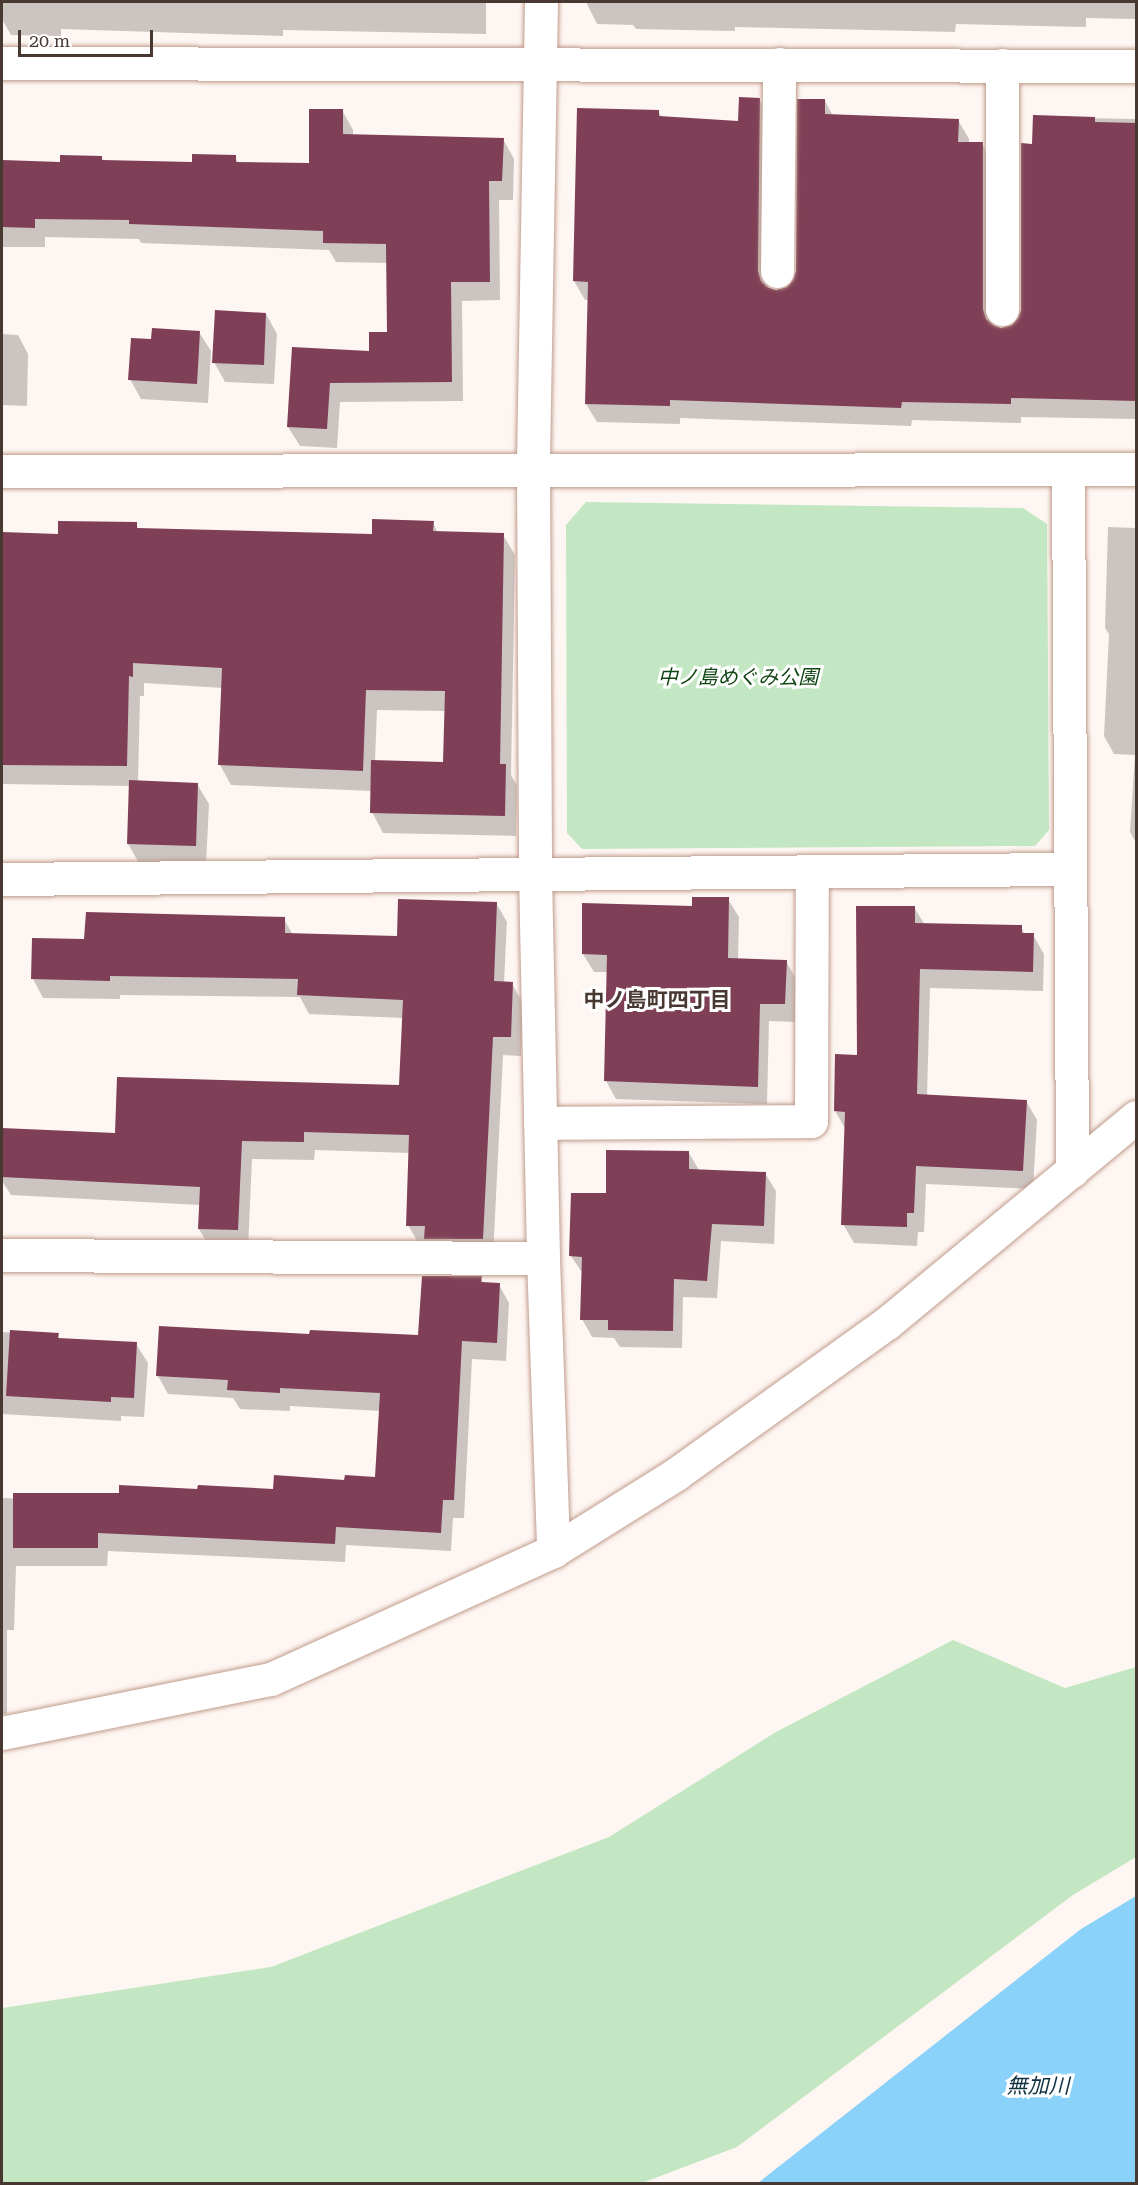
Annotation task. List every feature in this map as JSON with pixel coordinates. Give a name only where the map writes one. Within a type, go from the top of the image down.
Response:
[{"type":"street","points":[[541,2],[533,471],[535,874],[543,1258],[553,1551]]},
{"type":"street","points":[[2,63],[1137,66]]},
{"type":"street","points":[[777,271],[778,64]]},
{"type":"street","points":[[1002,65],[1002,309]]},
{"type":"street","points":[[2,471],[1137,469]]},
{"type":"street","points":[[1068,470],[1072,1171]]},
{"type":"street","points":[[2,879],[1070,870]]},
{"type":"street","points":[[540,1123],[811,1121],[812,872]]},
{"type":"street","points":[[2,1733],[272,1679],[553,1551],[676,1474],[887,1323],[1137,1117]]},
{"type":"street","points":[[2,1255],[543,1258]]},
{"type":"green space","name":"中ノ島めぐみ公園","points":[[586,502],[1023,508],[1047,524],[1049,830],[1035,846],[582,849],[567,833],[566,525]]},
{"type":"green space","points":[[953,1640],[1065,1688],[1136,1667],[1136,1857],[1073,1895],[737,2147],[642,2183],[2,2183],[2,2008],[271,1967],[609,1837],[776,1732]]},
{"type":"water","name":"無加川","points":[[1136,1896],[1136,2183],[758,2183],[1081,1929]]},
{"type":"building","points":[[739,97],[760,98],[758,271],[761,281],[767,287],[776,290],[787,287],[796,271],[797,99],[825,99],[825,114],[959,119],[958,142],[983,142],[983,309],[986,319],[1001,328],[1012,325],[1021,310],[1021,143],[1032,144],[1033,115],[1095,117],[1095,122],[1137,123],[1137,401],[1011,398],[1011,404],[902,402],[901,408],[670,400],[670,406],[585,404],[588,282],[573,281],[577,108],[659,110],[659,116],[738,121]]},
{"type":"building","points":[[309,109],[343,109],[343,134],[504,138],[502,181],[489,181],[490,282],[451,282],[452,382],[330,383],[327,429],[287,427],[292,347],[369,351],[369,332],[387,332],[386,244],[323,243],[323,231],[129,224],[129,220],[35,219],[35,228],[2,227],[2,160],[60,162],[60,155],[102,156],[102,160],[192,162],[192,154],[236,155],[236,162],[309,163]]},
{"type":"building","points":[[215,310],[266,313],[264,365],[212,363]]},
{"type":"building","points":[[152,328],[200,331],[197,384],[128,380],[131,338],[151,339]]},
{"type":"building","points":[[372,519],[434,521],[433,531],[504,533],[500,764],[506,764],[505,816],[370,813],[371,760],[443,762],[445,691],[366,690],[363,771],[218,765],[222,668],[133,663],[133,677],[129,676],[127,766],[2,765],[2,532],[58,534],[58,521],[137,522],[137,528],[372,534]]},
{"type":"building","points":[[129,780],[198,783],[196,846],[127,844]]},
{"type":"building","points":[[692,897],[729,897],[728,958],[787,960],[785,1004],[760,1004],[758,1087],[604,1081],[607,955],[582,954],[582,903],[692,906]]},
{"type":"building","points":[[398,899],[497,902],[494,981],[513,982],[511,1037],[493,1037],[483,1239],[424,1239],[425,1226],[406,1226],[409,1135],[304,1132],[304,1142],[242,1141],[238,1230],[198,1229],[200,1187],[2,1177],[2,1128],[115,1133],[117,1077],[399,1085],[403,1000],[297,995],[298,979],[110,976],[110,981],[31,979],[32,938],[84,939],[86,912],[285,917],[285,933],[397,936]]},
{"type":"building","points":[[856,906],[915,906],[915,923],[1022,925],[1022,933],[1034,933],[1033,972],[920,969],[917,1094],[1027,1100],[1023,1171],[916,1166],[914,1213],[907,1213],[907,1227],[841,1225],[845,1112],[834,1111],[835,1054],[857,1055]]},
{"type":"building","points":[[606,1150],[689,1151],[689,1169],[766,1172],[764,1226],[712,1224],[707,1281],[674,1279],[673,1331],[608,1330],[608,1320],[580,1320],[582,1257],[569,1256],[571,1193],[606,1193]]},
{"type":"building","points":[[422,1276],[482,1276],[481,1282],[500,1283],[497,1343],[462,1341],[454,1500],[443,1500],[441,1533],[336,1527],[335,1544],[98,1533],[98,1548],[13,1548],[13,1493],[119,1493],[119,1485],[197,1489],[198,1485],[273,1489],[274,1475],[344,1480],[345,1475],[375,1477],[380,1393],[280,1388],[280,1393],[227,1390],[228,1380],[156,1376],[159,1326],[309,1334],[310,1330],[418,1335]]},
{"type":"building","points":[[10,1330],[59,1333],[58,1338],[137,1342],[134,1398],[111,1397],[111,1402],[6,1396]]},
{"type":"district","name":"中ノ島町四丁目","points":[[657,1000]]}]
